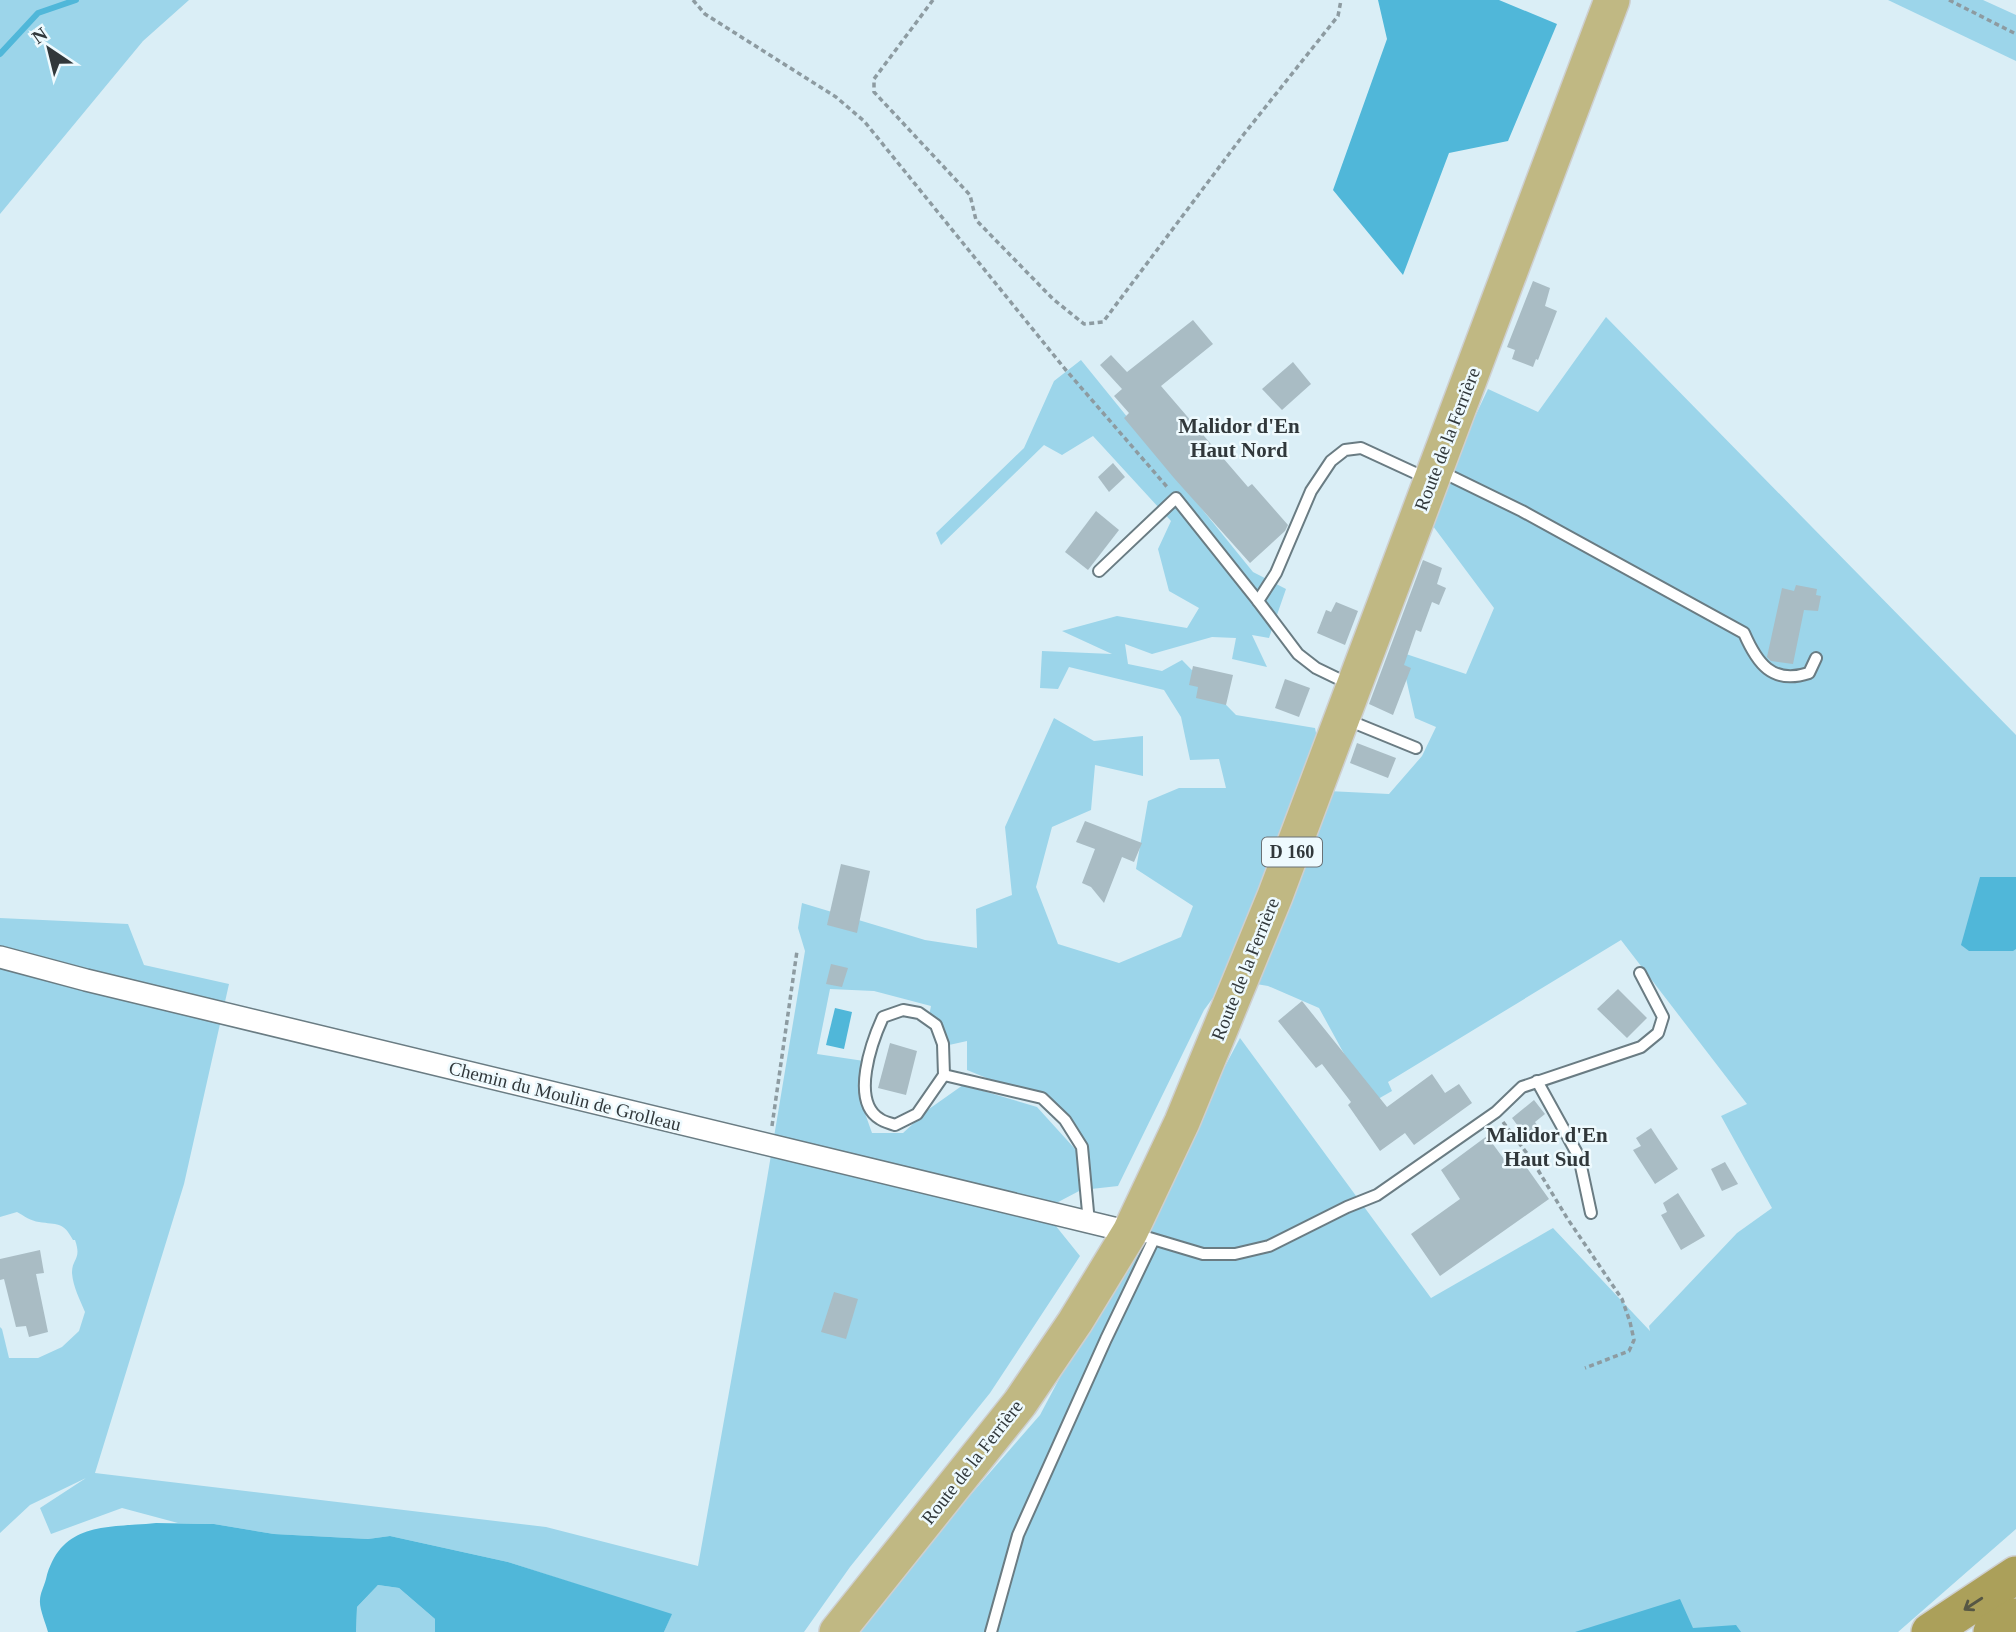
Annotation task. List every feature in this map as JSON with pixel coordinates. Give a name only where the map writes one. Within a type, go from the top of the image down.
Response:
[{"type":"highway","points":[[1930,1632],[2016,1575]]},
{"type":"highway","points":[[1992,1632],[2016,1617]]},
{"type":"main road","name":"Route de la Ferrière","points":[[837,1632],[1020,1403],[1075,1322],[1142,1236],[1182,1122],[1275,896],[1349,702],[1612,0]]},
{"type":"street","name":"Chemin du Moulin de Grolleau","points":[[0,957],[1142,1236]]},
{"type":"lane","points":[[1258,601],[1276,573],[1311,491],[1331,461],[1345,450],[1361,448],[1522,511],[1744,633],[1755,657],[1771,672],[1793,678],[1809,673],[1816,658]]},
{"type":"lane","points":[[1100,571],[1176,498],[1298,654],[1316,668],[1349,702],[1416,748]]},
{"type":"lane","points":[[990,1632],[1018,1535],[1106,1339],[1142,1236],[1203,1254],[1235,1254],[1269,1246],[1377,1195],[1496,1112],[1522,1087],[1641,1047],[1658,1033],[1662,1017],[1640,973]]},
{"type":"lane","points":[[903,1010],[911,1011],[919,1013],[936,1025],[943,1044],[944,1075],[917,1114],[895,1125],[878,1118],[869,1106],[864,1082],[873,1040],[883,1017],[903,1010]]},
{"type":"lane","points":[[944,1075],[1042,1098],[1065,1120],[1082,1147],[1090,1223]]},
{"type":"lane","points":[[1537,1082],[1579,1157],[1591,1213]]},
{"type":"path","points":[[693,0],[705,15],[836,97],[864,121],[1065,369],[1176,498]]},
{"type":"path","points":[[933,0],[874,79],[874,92],[970,195],[976,220],[1053,299],[1084,324],[1103,322],[1244,134],[1338,16],[1341,0]]},
{"type":"path","points":[[1949,0],[2016,34]]},
{"type":"path","points":[[769,1145],[797,951]]},
{"type":"path","points":[[1496,1112],[1532,1160],[1567,1218],[1622,1299],[1630,1322],[1634,1340],[1629,1351],[1585,1368]]},
{"type":"shaded area","points":[[0,0],[189,0],[143,41],[0,214]]},
{"type":"shaded area","points":[[1378,0],[1499,0],[1557,24],[1508,141],[1449,153],[1403,275],[1333,190],[1387,39]]},
{"type":"shaded area","points":[[1888,0],[1983,0],[2016,15],[2016,61]]},
{"type":"shaded area","points":[[1606,317],[2016,735],[2016,1529],[1898,1632],[851,1632],[1040,1415],[1240,1038],[1431,1298],[1553,1228],[1650,1331],[1649,1326],[1737,1233],[1772,1208],[1721,1116],[1747,1104],[1621,940],[1388,1082],[1392,1091],[1371,1103],[1319,1008],[1268,986],[1227,979],[1204,1010],[1118,1186],[1091,1189],[1085,1142],[1041,1093],[1001,1084],[967,1070],[967,1041],[949,1045],[927,1026],[931,1006],[874,991],[830,989],[817,1054],[864,1061],[861,1102],[872,1133],[903,1133],[929,1109],[963,1085],[1037,1107],[1076,1150],[1081,1190],[1043,1210],[1080,1256],[990,1393],[850,1567],[804,1632],[664,1632],[671,1615],[508,1562],[390,1536],[368,1539],[274,1534],[214,1524],[178,1523],[122,1508],[51,1534],[40,1508],[86,1478],[30,1505],[0,1533],[0,1327],[9,1358],[38,1358],[62,1347],[79,1331],[85,1312],[73,1278],[72,1268],[77,1255],[75,1240],[59,1225],[33,1221],[17,1212],[0,1217],[0,918],[128,924],[144,965],[229,984],[184,1184],[95,1473],[546,1527],[698,1566],[805,951],[798,928],[802,903],[925,940],[977,948],[976,909],[1012,895],[1005,827],[1054,718],[1094,741],[1143,736],[1143,776],[1095,765],[1091,810],[1052,827],[1036,887],[1058,944],[1119,963],[1181,937],[1193,906],[1136,869],[1148,801],[1179,788],[1226,788],[1219,759],[1190,760],[1181,717],[1164,690],[1069,667],[1058,689],[1040,688],[1042,651],[1112,654],[1062,631],[1117,616],[1187,628],[1199,608],[1169,591],[1158,549],[1171,521],[1093,436],[1062,455],[1044,445],[941,545],[936,533],[1024,448],[1054,381],[1081,360],[1253,572],[1286,589],[1269,638],[1252,635],[1267,667],[1232,659],[1236,638],[1212,637],[1152,654],[1125,644],[1128,664],[1162,671],[1182,660],[1236,715],[1315,728],[1328,791],[1389,794],[1422,756],[1436,727],[1415,718],[1400,652],[1466,674],[1494,608],[1427,518],[1488,389],[1538,412]]},
{"type":"shaded area","points":[[1980,877],[2016,877],[2016,949],[2013,951],[1969,951],[1961,945]]},
{"type":"shaded area","points":[[835,1008],[852,1012],[844,1049],[826,1045]]},
{"type":"shaded area","points":[[156,1523],[214,1524],[274,1534],[368,1539],[390,1536],[508,1562],[672,1614],[664,1632],[435,1632],[435,1619],[399,1588],[378,1585],[357,1607],[356,1632],[48,1632],[40,1598],[53,1560],[63,1546],[88,1531]]},
{"type":"shaded area","points":[[378,1585],[399,1588],[435,1619],[435,1632],[356,1632],[357,1607]]},
{"type":"shaded area","points":[[1680,1599],[1693,1628],[1736,1625],[1741,1632],[1575,1632]]},
{"type":"building","points":[[1533,281],[1550,288],[1545,306],[1557,311],[1533,367],[1512,359],[1515,350],[1507,347]]},
{"type":"building","points":[[1193,320],[1213,344],[1161,386],[1248,487],[1252,484],[1288,525],[1285,531],[1250,563],[1124,418],[1129,413],[1114,396],[1122,389],[1100,365],[1111,355],[1127,372]]},
{"type":"building","points":[[1293,362],[1311,384],[1282,410],[1262,389]]},
{"type":"building","points":[[1113,463],[1125,477],[1109,492],[1098,477]]},
{"type":"building","points":[[1096,511],[1119,530],[1088,570],[1065,552]]},
{"type":"building","points":[[1423,560],[1442,568],[1437,584],[1446,588],[1439,605],[1432,602],[1421,632],[1416,630],[1404,665],[1411,668],[1393,715],[1369,704]]},
{"type":"building","points":[[1796,585],[1817,589],[1816,595],[1821,596],[1818,611],[1804,610],[1793,664],[1771,661],[1767,657],[1782,588],[1794,591]]},
{"type":"building","points":[[1336,602],[1358,611],[1345,645],[1317,633],[1326,610],[1331,612]]},
{"type":"building","points":[[1193,666],[1233,675],[1226,705],[1196,698],[1198,687],[1189,685]]},
{"type":"building","points":[[1285,679],[1310,688],[1299,717],[1275,708]]},
{"type":"building","points":[[1357,743],[1396,758],[1388,778],[1350,763]]},
{"type":"building","points":[[1085,821],[1142,843],[1134,862],[1122,857],[1104,903],[1091,887],[1082,883],[1095,849],[1076,842]]},
{"type":"building","points":[[841,864],[870,871],[857,933],[827,925]]},
{"type":"building","points":[[831,964],[848,968],[842,987],[826,984]]},
{"type":"building","points":[[1618,989],[1647,1018],[1627,1038],[1597,1009]]},
{"type":"building","points":[[1302,1001],[1387,1107],[1432,1074],[1445,1093],[1459,1084],[1472,1103],[1414,1145],[1405,1133],[1380,1151],[1348,1105],[1351,1102],[1322,1064],[1316,1068],[1278,1021]]},
{"type":"building","points":[[890,1043],[917,1051],[906,1095],[878,1088]]},
{"type":"building","points":[[1534,1100],[1545,1114],[1535,1122],[1539,1128],[1527,1138],[1512,1118]]},
{"type":"building","points":[[1651,1128],[1678,1169],[1655,1184],[1633,1150],[1641,1146],[1636,1138]]},
{"type":"building","points":[[1487,1136],[1509,1166],[1520,1158],[1549,1199],[1440,1276],[1411,1234],[1460,1199],[1441,1170]]},
{"type":"building","points":[[1725,1162],[1738,1184],[1722,1191],[1711,1169]]},
{"type":"building","points":[[1678,1193],[1705,1236],[1681,1250],[1661,1215],[1667,1212],[1663,1203]]},
{"type":"building","points":[[40,1250],[44,1273],[36,1274],[48,1332],[29,1337],[26,1326],[16,1327],[4,1279],[0,1280],[0,1259]]},
{"type":"building","points":[[834,1292],[858,1299],[846,1339],[821,1332]]},
{"type":"waterway","points":[[0,54],[38,13],[76,0]]},
{"type":"district","name":"Malidor d'En Haut Nord","points":[[1239,438]]},
{"type":"district","name":"Malidor d'En Haut Sud","points":[[1547,1147]]}]
